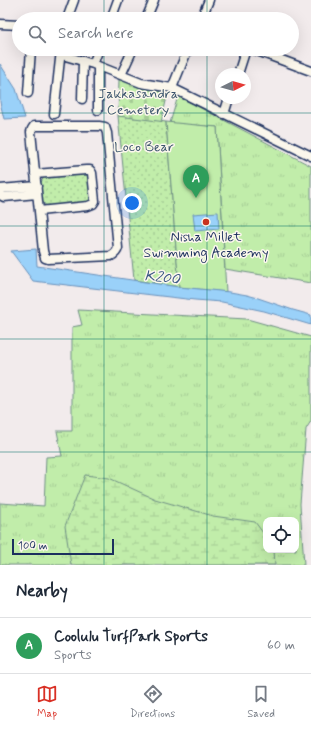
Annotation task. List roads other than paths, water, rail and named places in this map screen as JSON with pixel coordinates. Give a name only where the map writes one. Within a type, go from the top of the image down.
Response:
[{"type":"street","points":[[70,12],[74,0]]},
{"type":"street","points":[[114,12],[118,0]]},
{"type":"street","points":[[149,12],[154,0]]},
{"type":"street","points":[[204,12],[209,0]]},
{"type":"street","points":[[0,24],[12,25]]},
{"type":"street","points":[[28,93],[31,56]]},
{"type":"street","points":[[54,114],[60,56]]},
{"type":"street","points":[[66,56],[96,65],[141,83],[172,88],[311,156]]},
{"type":"street","points":[[98,56],[96,65],[98,110]]},
{"type":"street","points":[[122,76],[130,56]]},
{"type":"street","points":[[172,88],[185,56]]},
{"type":"street","points":[[240,68],[244,56]]},
{"type":"street","points":[[271,56],[311,71]]},
{"type":"street","points":[[82,100],[83,61]]},
{"type":"street","points":[[224,114],[227,104]]},
{"type":"street","points":[[34,126],[105,127],[107,134],[118,251],[111,256],[46,258],[43,251],[37,190],[31,132],[34,126]]},
{"type":"street","points":[[35,174],[86,170],[90,170],[92,173],[95,201],[93,204],[88,206],[39,210]]},
{"type":"street","points":[[0,189],[37,190]]},
{"type":"street","points":[[0,195],[4,197],[37,190]]},
{"type":"water","points":[[0,64],[16,89],[25,118],[4,119],[0,102]]},
{"type":"water","name":"Nisha Millet Swimming Academy","points":[[218,212],[219,229],[195,231],[193,214]]},
{"type":"water","points":[[36,249],[37,266],[179,287],[247,295],[311,315],[311,325],[264,311],[222,302],[33,281],[11,251]]},
{"type":"place","name":"Coolulu TurfPark Sports","points":[[196,198]]},
{"type":"place","name":"Nisha Millet Swimming Academy","points":[[206,222]]},
{"type":"park label","name":"Jakkasandra Cemetery","points":[[138,102]]},
{"type":"park label","name":"Loco Bear","points":[[144,147]]},
{"type":"water label","name":"K200","points":[[162,278]]}]
